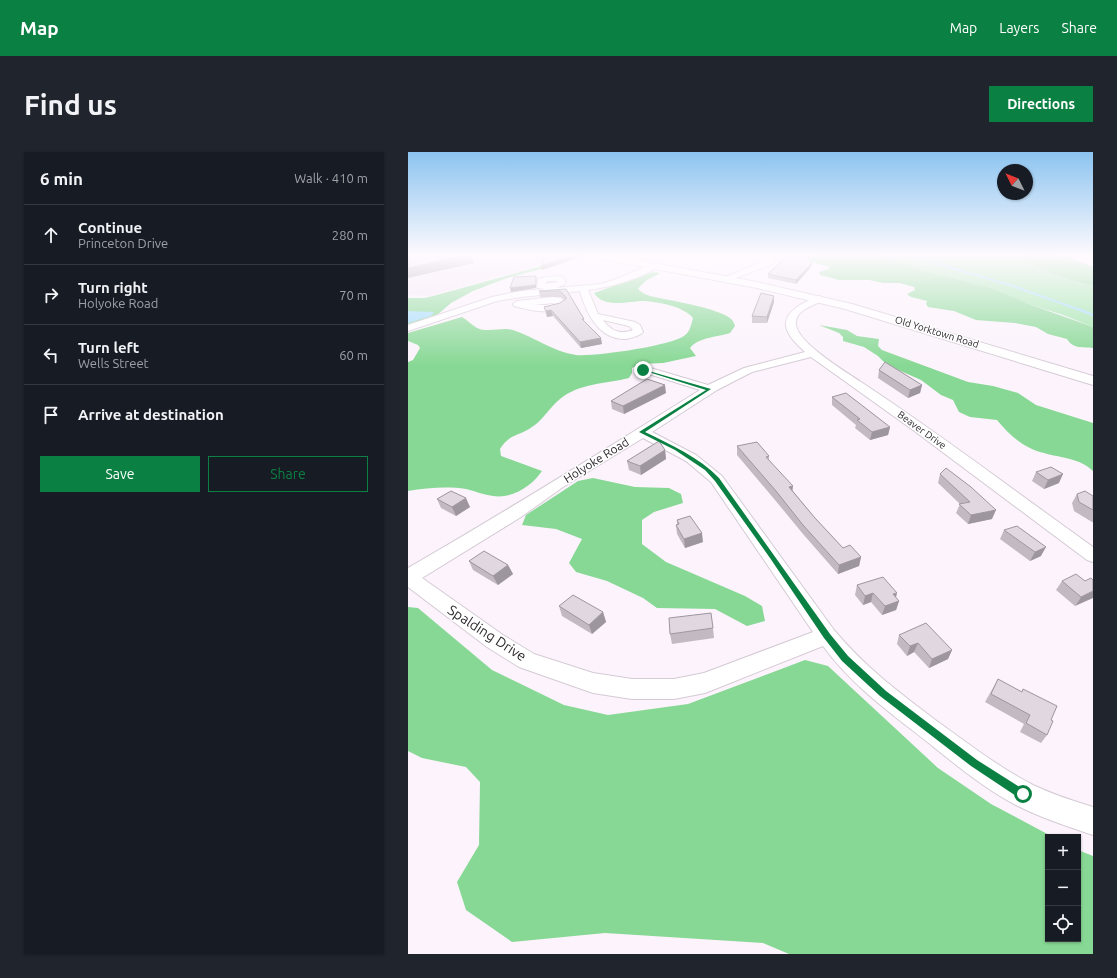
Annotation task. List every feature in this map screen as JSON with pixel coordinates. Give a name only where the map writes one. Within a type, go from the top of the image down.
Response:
[{"type":"main road","name":"Old Yorktown Road","points":[[784,291],[867,311],[1093,381]]},
{"type":"street","points":[[408,328],[495,299],[538,291]]},
{"type":"street","points":[[585,291],[586,298],[596,316]]},
{"type":"street","points":[[495,299],[516,304]]},
{"type":"street","name":"Beaver Drive","points":[[820,299],[795,313],[791,326],[801,342],[1093,556]]},
{"type":"street","name":"Holyoke Road","points":[[408,577],[516,513],[558,484],[709,389],[748,370],[814,353]]},
{"type":"street","points":[[643,370],[709,389]]},
{"type":"street","points":[[642,432],[677,449],[712,474],[772,556],[827,636],[845,659],[883,694],[974,763],[1023,794],[1068,814],[1093,821]]},
{"type":"street","name":"Spalding Drive","points":[[408,577],[495,641],[527,661],[593,683],[632,688],[674,688],[705,683],[827,636]]},
{"type":"shaded area","points":[[408,291],[445,291],[429,296],[408,295]]},
{"type":"green space","points":[[450,291],[472,291],[451,303],[436,316],[408,324],[408,298],[424,298]]},
{"type":"green space","points":[[598,291],[641,291],[650,296],[698,306],[717,312],[730,318],[735,326],[730,333],[703,339],[694,344],[690,348],[696,356],[663,363],[641,364],[632,368],[632,373],[629,378],[584,387],[567,394],[560,399],[536,424],[507,440],[500,449],[501,456],[542,471],[533,482],[521,490],[500,496],[486,495],[466,489],[452,488],[430,488],[408,491],[408,362],[413,360],[420,348],[418,345],[408,341],[408,333],[462,317],[477,328],[486,330],[513,330],[560,351],[576,355],[585,355],[614,353],[676,340],[684,336],[690,328],[693,318],[683,310],[670,305],[644,301],[610,303],[598,298],[594,293]]},
{"type":"green space","points":[[912,291],[999,291],[1093,327],[1093,348],[1075,346],[1067,339],[1048,334],[1036,327],[1015,323],[976,320],[954,311],[928,307],[926,304],[927,301],[911,297],[907,294]]},
{"type":"green space","points":[[989,291],[1093,291],[1093,327],[1063,315]]},
{"type":"green space","points":[[819,325],[847,330],[857,336],[879,339],[878,346],[882,350],[968,382],[993,386],[1018,393],[1036,405],[1093,423],[1093,471],[1082,463],[1037,451],[1024,445],[1012,436],[997,420],[970,417],[959,412],[953,400],[941,395],[921,380],[887,365],[878,356],[864,347],[843,341],[843,337],[839,333]]},
{"type":"green space","points":[[593,478],[635,487],[669,488],[681,494],[683,503],[654,512],[642,520],[642,544],[666,562],[745,596],[762,606],[765,621],[747,626],[715,609],[657,608],[643,598],[607,581],[576,572],[569,563],[582,539],[556,529],[522,525],[526,515],[578,481]]},
{"type":"green space","points":[[408,607],[418,608],[492,670],[564,705],[608,715],[688,704],[805,660],[828,666],[938,768],[991,804],[1047,834],[1045,834],[1045,942],[1081,942],[1081,851],[1093,856],[1093,954],[789,954],[763,943],[605,933],[512,942],[466,910],[457,882],[479,845],[480,782],[466,767],[422,758],[408,751]]},
{"type":"water","points":[[408,311],[434,312],[431,316],[408,323]]},
{"type":"building","points":[[560,291],[567,291],[584,319],[582,319],[601,338],[580,342],[551,310],[546,311],[544,307],[560,303],[566,299]]},
{"type":"building","points":[[761,293],[774,296],[767,317],[752,316]]},
{"type":"building","points":[[885,362],[922,385],[910,390],[879,370]]},
{"type":"building","points":[[647,379],[665,385],[623,406],[611,401]]},
{"type":"building","points":[[846,393],[890,427],[872,432],[857,420],[860,419],[832,397]]},
{"type":"building","points":[[659,441],[665,450],[640,466],[627,461]]},
{"type":"building","points":[[757,442],[769,456],[766,457],[793,486],[789,487],[815,518],[843,548],[850,545],[861,557],[839,565],[803,525],[737,446]]},
{"type":"building","points":[[1051,467],[1063,474],[1048,480],[1036,472]]},
{"type":"building","points":[[946,468],[971,487],[996,510],[971,515],[959,504],[970,502],[940,474]]},
{"type":"building","points":[[451,491],[466,498],[452,507],[437,499]]},
{"type":"building","points":[[1085,491],[1093,496],[1093,510],[1079,502],[1077,494]]},
{"type":"building","points":[[690,516],[702,533],[684,539],[676,525],[679,524],[677,520]]},
{"type":"building","points":[[1017,526],[1046,547],[1035,552],[1004,530]]},
{"type":"building","points":[[484,551],[508,565],[493,576],[469,561]]},
{"type":"building","points":[[1076,574],[1085,581],[1091,578],[1093,580],[1093,591],[1081,597],[1062,581]]},
{"type":"building","points":[[883,577],[897,593],[893,594],[899,601],[885,606],[873,593],[865,596],[857,585]]},
{"type":"building","points":[[573,595],[603,612],[589,625],[559,606]]},
{"type":"building","points":[[711,613],[713,628],[670,634],[669,618]]},
{"type":"building","points":[[926,623],[952,650],[932,659],[918,643],[910,646],[899,635]]},
{"type":"building","points":[[998,679],[1022,692],[1023,689],[1057,706],[1047,735],[1026,723],[1030,715],[991,694]]},
{"type":"waterway","points":[[1028,291],[1080,310]]},
{"type":"waterway","points":[[1078,309],[1093,315]]},
{"type":"route","points":[[643,370],[709,389],[642,432],[677,449],[707,469],[717,480],[827,636],[845,659],[883,694],[974,763],[1023,794]]}]
